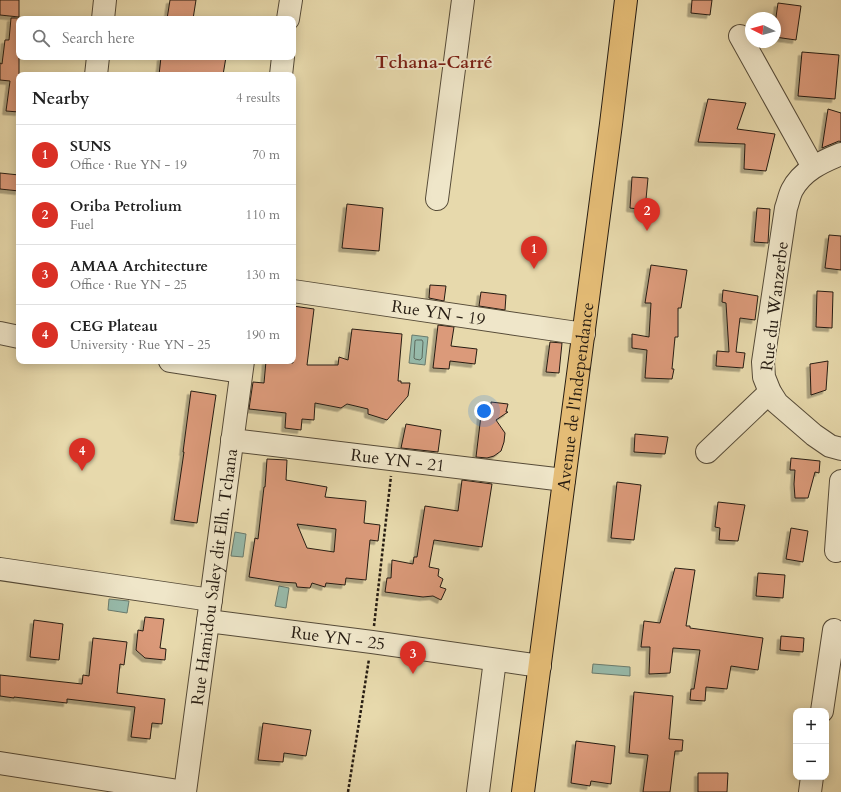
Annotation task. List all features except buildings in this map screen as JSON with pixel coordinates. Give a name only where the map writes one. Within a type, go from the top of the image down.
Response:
[{"type":"highway","name":"Avenue de l'Independance","points":[[523,792],[584,334],[626,0]]},
{"type":"street","points":[[103,16],[105,0]]},
{"type":"street","points":[[288,16],[291,0]]},
{"type":"street","points":[[437,199],[464,0]]},
{"type":"street","points":[[740,36],[813,167]]},
{"type":"street","points":[[96,72],[98,60]]},
{"type":"street","points":[[281,72],[283,60]]},
{"type":"street","name":"Rue du Wanzerbe","points":[[841,154],[813,167],[798,180],[791,192],[786,208],[764,362],[764,377],[776,403],[814,435],[830,446],[841,449]]},
{"type":"street","name":"Rue YN - 19","points":[[296,291],[584,334]]},
{"type":"street","points":[[0,333],[16,336]]},
{"type":"street","points":[[206,364],[242,367]]},
{"type":"street","name":"Rue Hamidou Saley dit Elh. Tchana","points":[[185,792],[242,367]]},
{"type":"street","points":[[707,452],[770,392]]},
{"type":"street","name":"Rue YN - 21","points":[[232,440],[564,480]]},
{"type":"street","points":[[836,551],[841,481]]},
{"type":"street","points":[[0,569],[211,600]]},
{"type":"street","name":"Rue YN - 25","points":[[208,621],[372,642],[540,666]]},
{"type":"street","points":[[822,708],[834,630]]},
{"type":"street","points":[[478,792],[495,660]]},
{"type":"street","points":[[0,764],[185,792]]},
{"type":"street","points":[[810,792],[812,780]]},
{"type":"water","points":[[412,335],[428,337],[425,365],[409,363]]},
{"type":"water","points":[[235,532],[246,534],[243,557],[231,556]]},
{"type":"water","points":[[279,586],[289,588],[286,608],[275,606]]},
{"type":"water","points":[[109,599],[129,601],[127,613],[108,610]]},
{"type":"water","points":[[593,664],[630,667],[630,676],[592,673]]},
{"type":"place","name":"Oriba Petrolium","points":[[647,231]]},
{"type":"place","name":"SUNS","points":[[534,269]]},
{"type":"place","name":"CEG Plateau","points":[[82,471]]},
{"type":"place","name":"AMAA Architecture","points":[[413,674]]},
{"type":"district","name":"Tchana-Carré","points":[[434,62]]}]
